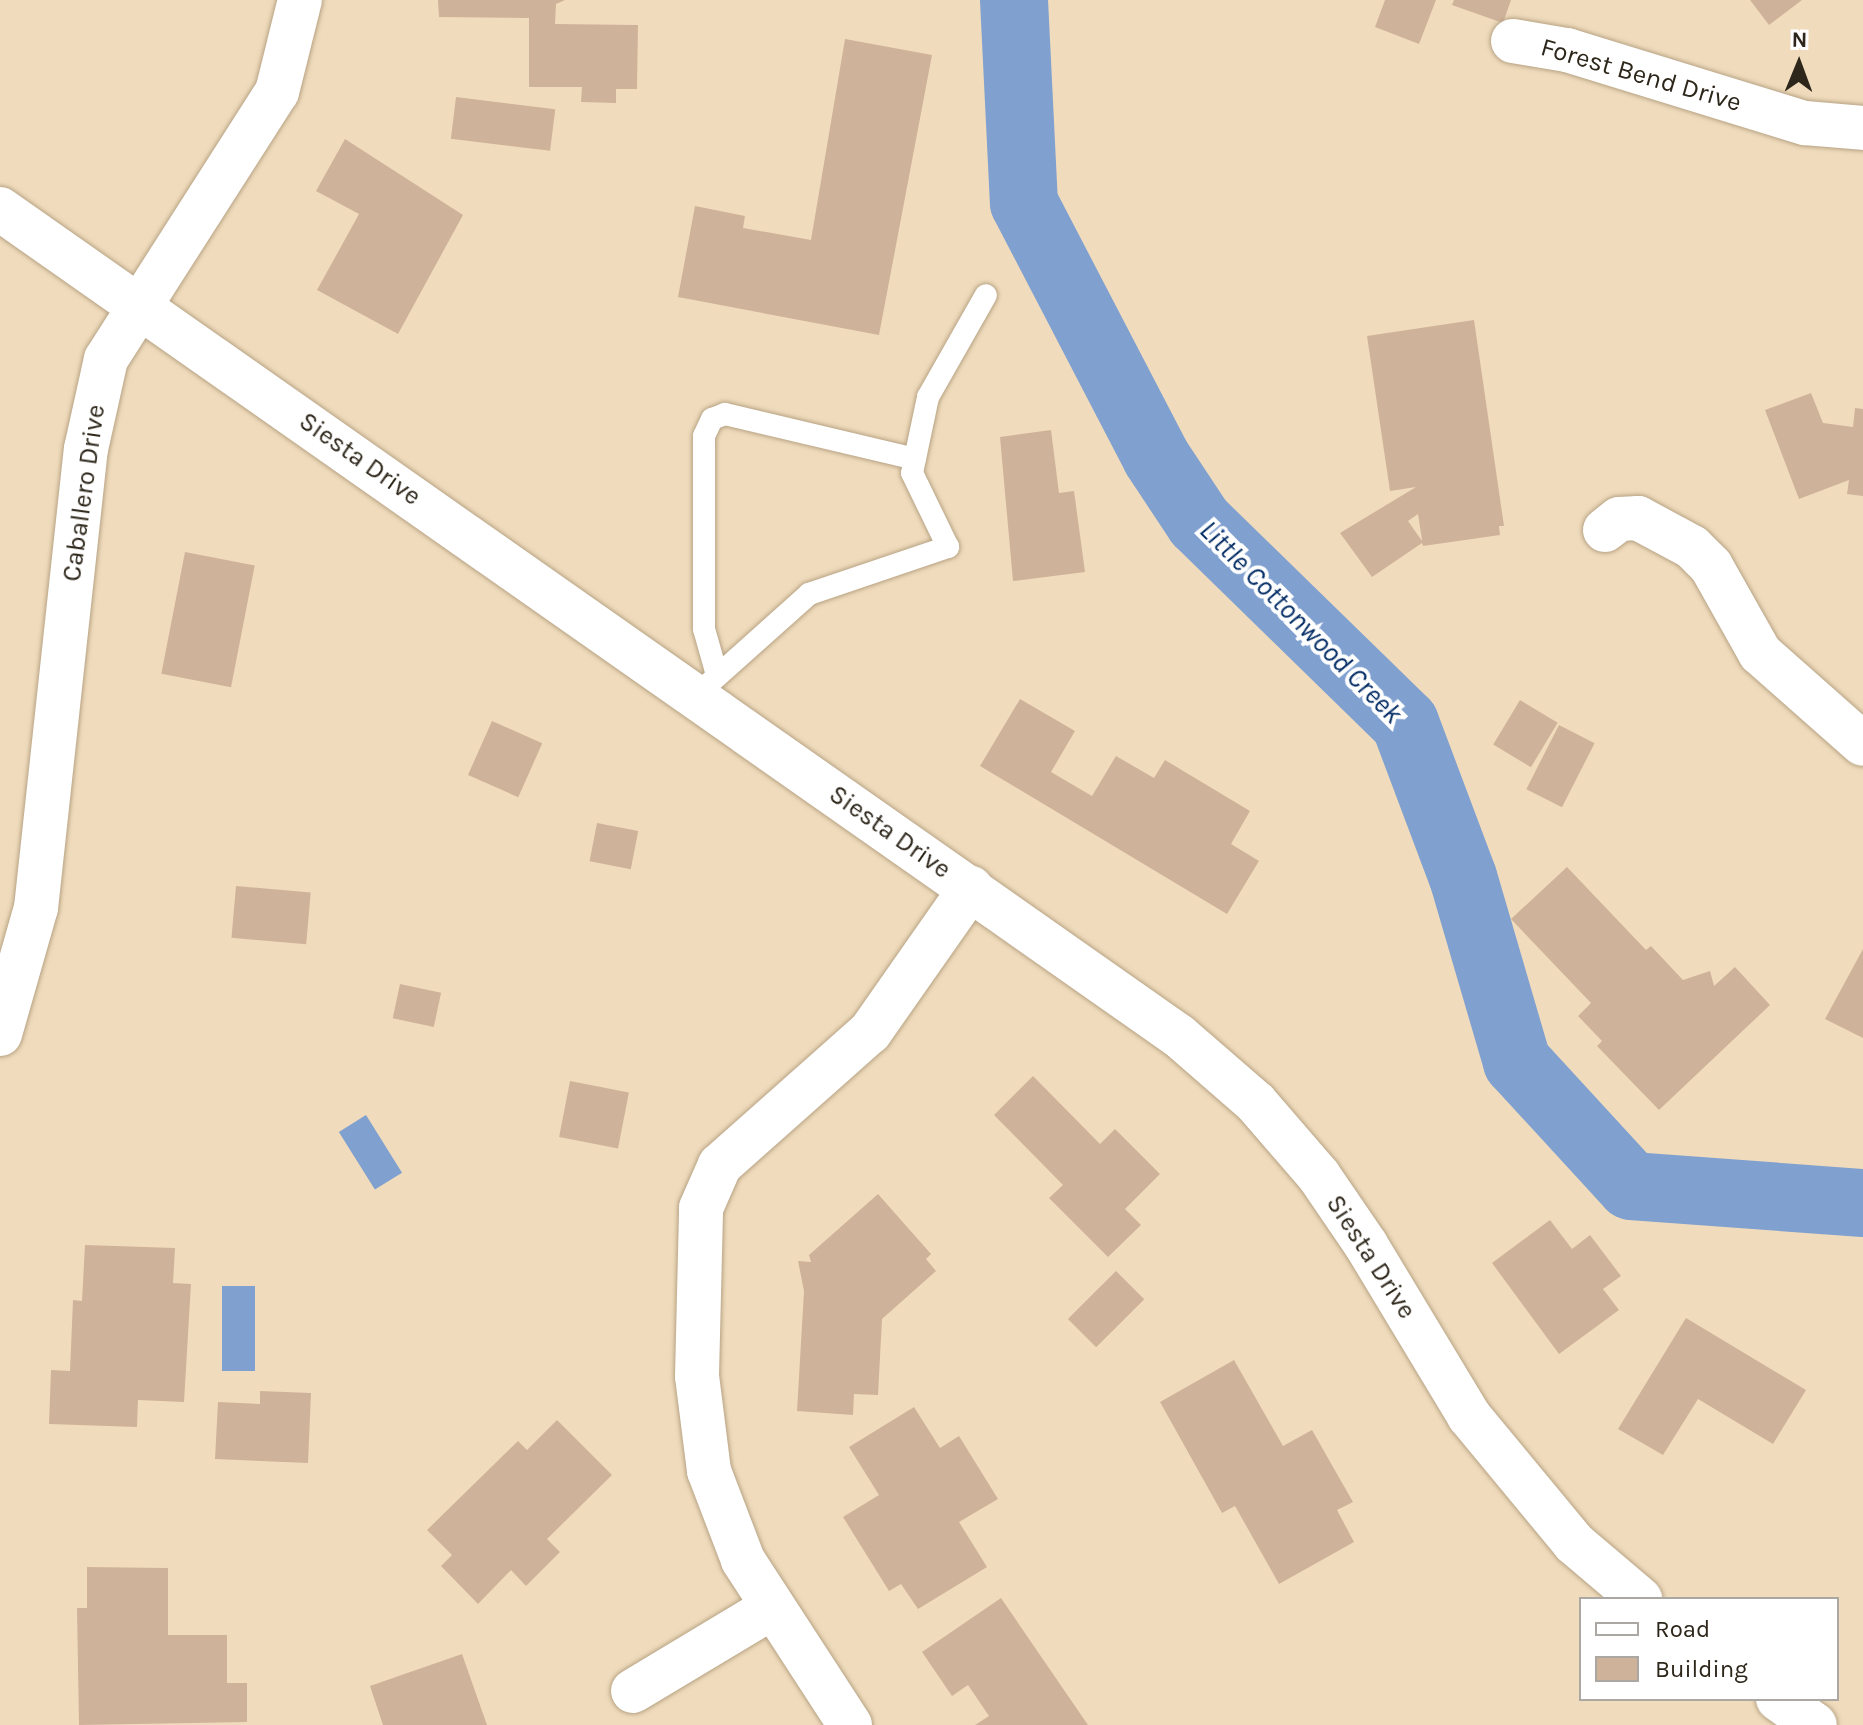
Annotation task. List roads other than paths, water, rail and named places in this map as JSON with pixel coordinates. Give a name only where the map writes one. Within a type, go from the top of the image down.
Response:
[{"type":"street","name":"Caballero Drive","points":[[0,1034],[36,908],[86,449],[106,359],[138,302],[180,250],[277,92],[300,0]]},
{"type":"street","name":"Forest Bend Drive","points":[[1513,41],[1567,50],[1805,123],[1863,128]]},
{"type":"street","name":"Siesta Drive","points":[[0,209],[706,686],[971,888],[1179,1036],[1256,1103],[1319,1176],[1366,1245],[1469,1416],[1574,1543],[1638,1597]]},
{"type":"street","points":[[1605,530],[1619,519],[1638,518],[1692,547],[1711,566],[1760,653],[1863,744]]},
{"type":"street","points":[[850,1725],[771,1608],[723,1517],[700,1424],[701,1208],[720,1165],[870,1032],[971,888]]},
{"type":"street","points":[[633,1691],[771,1608]]},
{"type":"street","points":[[1781,1701],[1815,1725]]},
{"type":"lane","points":[[706,686],[809,594],[948,547],[938,518],[912,473],[928,397],[986,295]]},
{"type":"lane","points":[[706,686],[704,436],[712,419],[725,414],[915,459]]},
{"type":"water","points":[[366,1115],[402,1173],[375,1190],[339,1132]]},
{"type":"water","points":[[222,1286],[255,1286],[255,1371],[222,1371]]},
{"type":"waterway","name":"Little Cottonwood Creek","points":[[1014,0],[1024,203],[1156,457],[1199,522],[1405,723],[1463,877],[1517,1062],[1631,1186],[1863,1203]]}]
